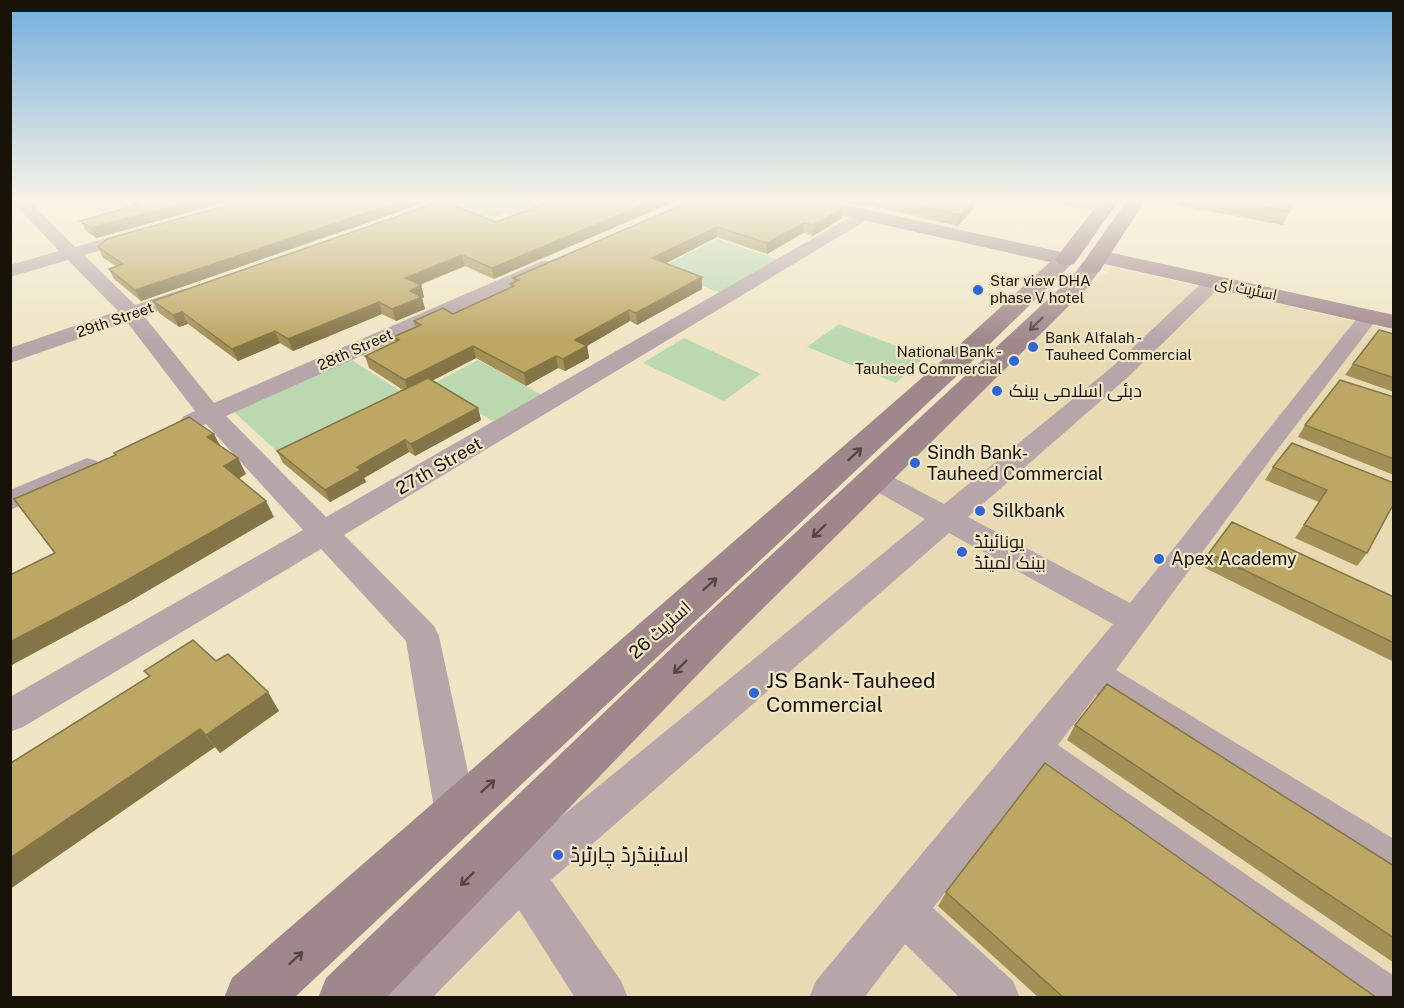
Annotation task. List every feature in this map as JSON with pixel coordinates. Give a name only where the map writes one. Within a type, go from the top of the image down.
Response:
[{"type":"main road","name":"اسٹریٹ ای","points":[[1014,246],[1085,261],[1214,282],[1374,322]]},
{"type":"main road","points":[[346,998],[510,862],[717,629],[1079,283],[1091,246]]},
{"type":"main road","points":[[1085,261],[1098,246]]},
{"type":"main road","name":"اسٹریٹ 26","points":[[252,998],[955,363],[1085,261]]},
{"type":"street","points":[[62,246],[132,314],[210,414],[322,534],[422,636],[456,814]]},
{"type":"street","points":[[10,271],[97,246]]},
{"type":"street","name":"27th Street","points":[[10,716],[814,246]]},
{"type":"street","name":"28th Street","points":[[178,428],[568,256]]},
{"type":"street","points":[[397,998],[510,862],[946,519],[1120,372],[1214,282]]},
{"type":"street","name":"29th Street","points":[[10,356],[210,286]]},
{"type":"street","points":[[833,998],[1135,621],[1225,521],[1374,322],[1394,340]]},
{"type":"street","points":[[10,501],[105,460]]},
{"type":"street","points":[[873,478],[1135,621]]},
{"type":"street","points":[[1092,674],[1394,864]]},
{"type":"street","points":[[1032,749],[1383,998]]},
{"type":"street","points":[[510,862],[604,998]]},
{"type":"street","points":[[903,910],[996,998]]},
{"type":"shaded area","points":[[1113,267],[1393,330],[1393,997],[359,998],[1048,320]]},
{"type":"green space","points":[[703,246],[738,246],[779,260],[721,293],[658,269]]},
{"type":"green space","points":[[839,324],[925,357],[896,383],[807,347]]},
{"type":"green space","points":[[684,338],[761,374],[724,401],[643,363]]},
{"type":"green space","points":[[350,359],[405,394],[284,458],[233,411]]},
{"type":"green space","points":[[478,360],[542,395],[493,421],[431,385]]},
{"type":"building","points":[[267,246],[135,290],[109,269],[123,264],[98,247]]},
{"type":"building","points":[[312,246],[545,246],[492,268],[462,255],[405,278],[421,285],[410,291],[422,297],[392,309],[379,302],[288,339],[275,331],[232,349],[182,312],[173,315],[153,301]]},
{"type":"building","points":[[587,246],[677,246],[652,258],[702,277],[636,313],[629,310],[575,340],[587,346],[563,359],[556,356],[524,373],[473,346],[405,380],[365,356],[399,340],[393,337],[421,325],[414,321],[443,308],[453,314],[514,286],[510,284],[519,280],[513,278]]},
{"type":"building","points":[[1379,330],[1394,334],[1394,378],[1353,364]]},
{"type":"building","points":[[428,378],[478,408],[411,444],[405,440],[357,467],[361,470],[325,490],[277,451]]},
{"type":"building","points":[[1340,380],[1394,397],[1394,459],[1305,425]]},
{"type":"building","points":[[189,417],[214,434],[207,437],[238,458],[224,466],[266,501],[115,587],[10,642],[10,575],[55,553],[14,499],[116,455],[114,453]]},
{"type":"building","points":[[1292,443],[1394,483],[1394,503],[1367,553],[1304,525],[1327,490],[1273,467]]},
{"type":"building","points":[[1232,522],[1394,597],[1394,643],[1209,553]]},
{"type":"building","points":[[193,640],[216,661],[228,654],[268,692],[206,735],[200,729],[10,858],[10,763],[150,676],[144,671]]},
{"type":"building","points":[[1107,684],[1394,866],[1394,938],[1075,725]]},
{"type":"building","points":[[1045,763],[1377,998],[1064,998],[946,892]]},
{"type":"place","name":"Star view DHA phase V hotel","points":[[978,290]]},
{"type":"place","name":"Bank Alfalah - Tauheed Commercial","points":[[1033,347]]},
{"type":"place","name":"National Bank - Tauheed Commercial","points":[[1014,361]]},
{"type":"place","name":"دبئی اسلامی بینک","points":[[997,391]]},
{"type":"place","name":"Sindh Bank- Tauheed Commercial","points":[[915,463]]},
{"type":"place","name":"Silkbank","points":[[980,511]]},
{"type":"place","name":"یونائیٹڈ بینک لمیٹڈ","points":[[962,552]]},
{"type":"place","name":"Apex Academy","points":[[1159,559]]},
{"type":"place","name":"JS Bank- Tauheed Commercial","points":[[754,693]]},
{"type":"place","name":"اسٹینڈرڈ چارٹرڈ","points":[[558,855]]}]
